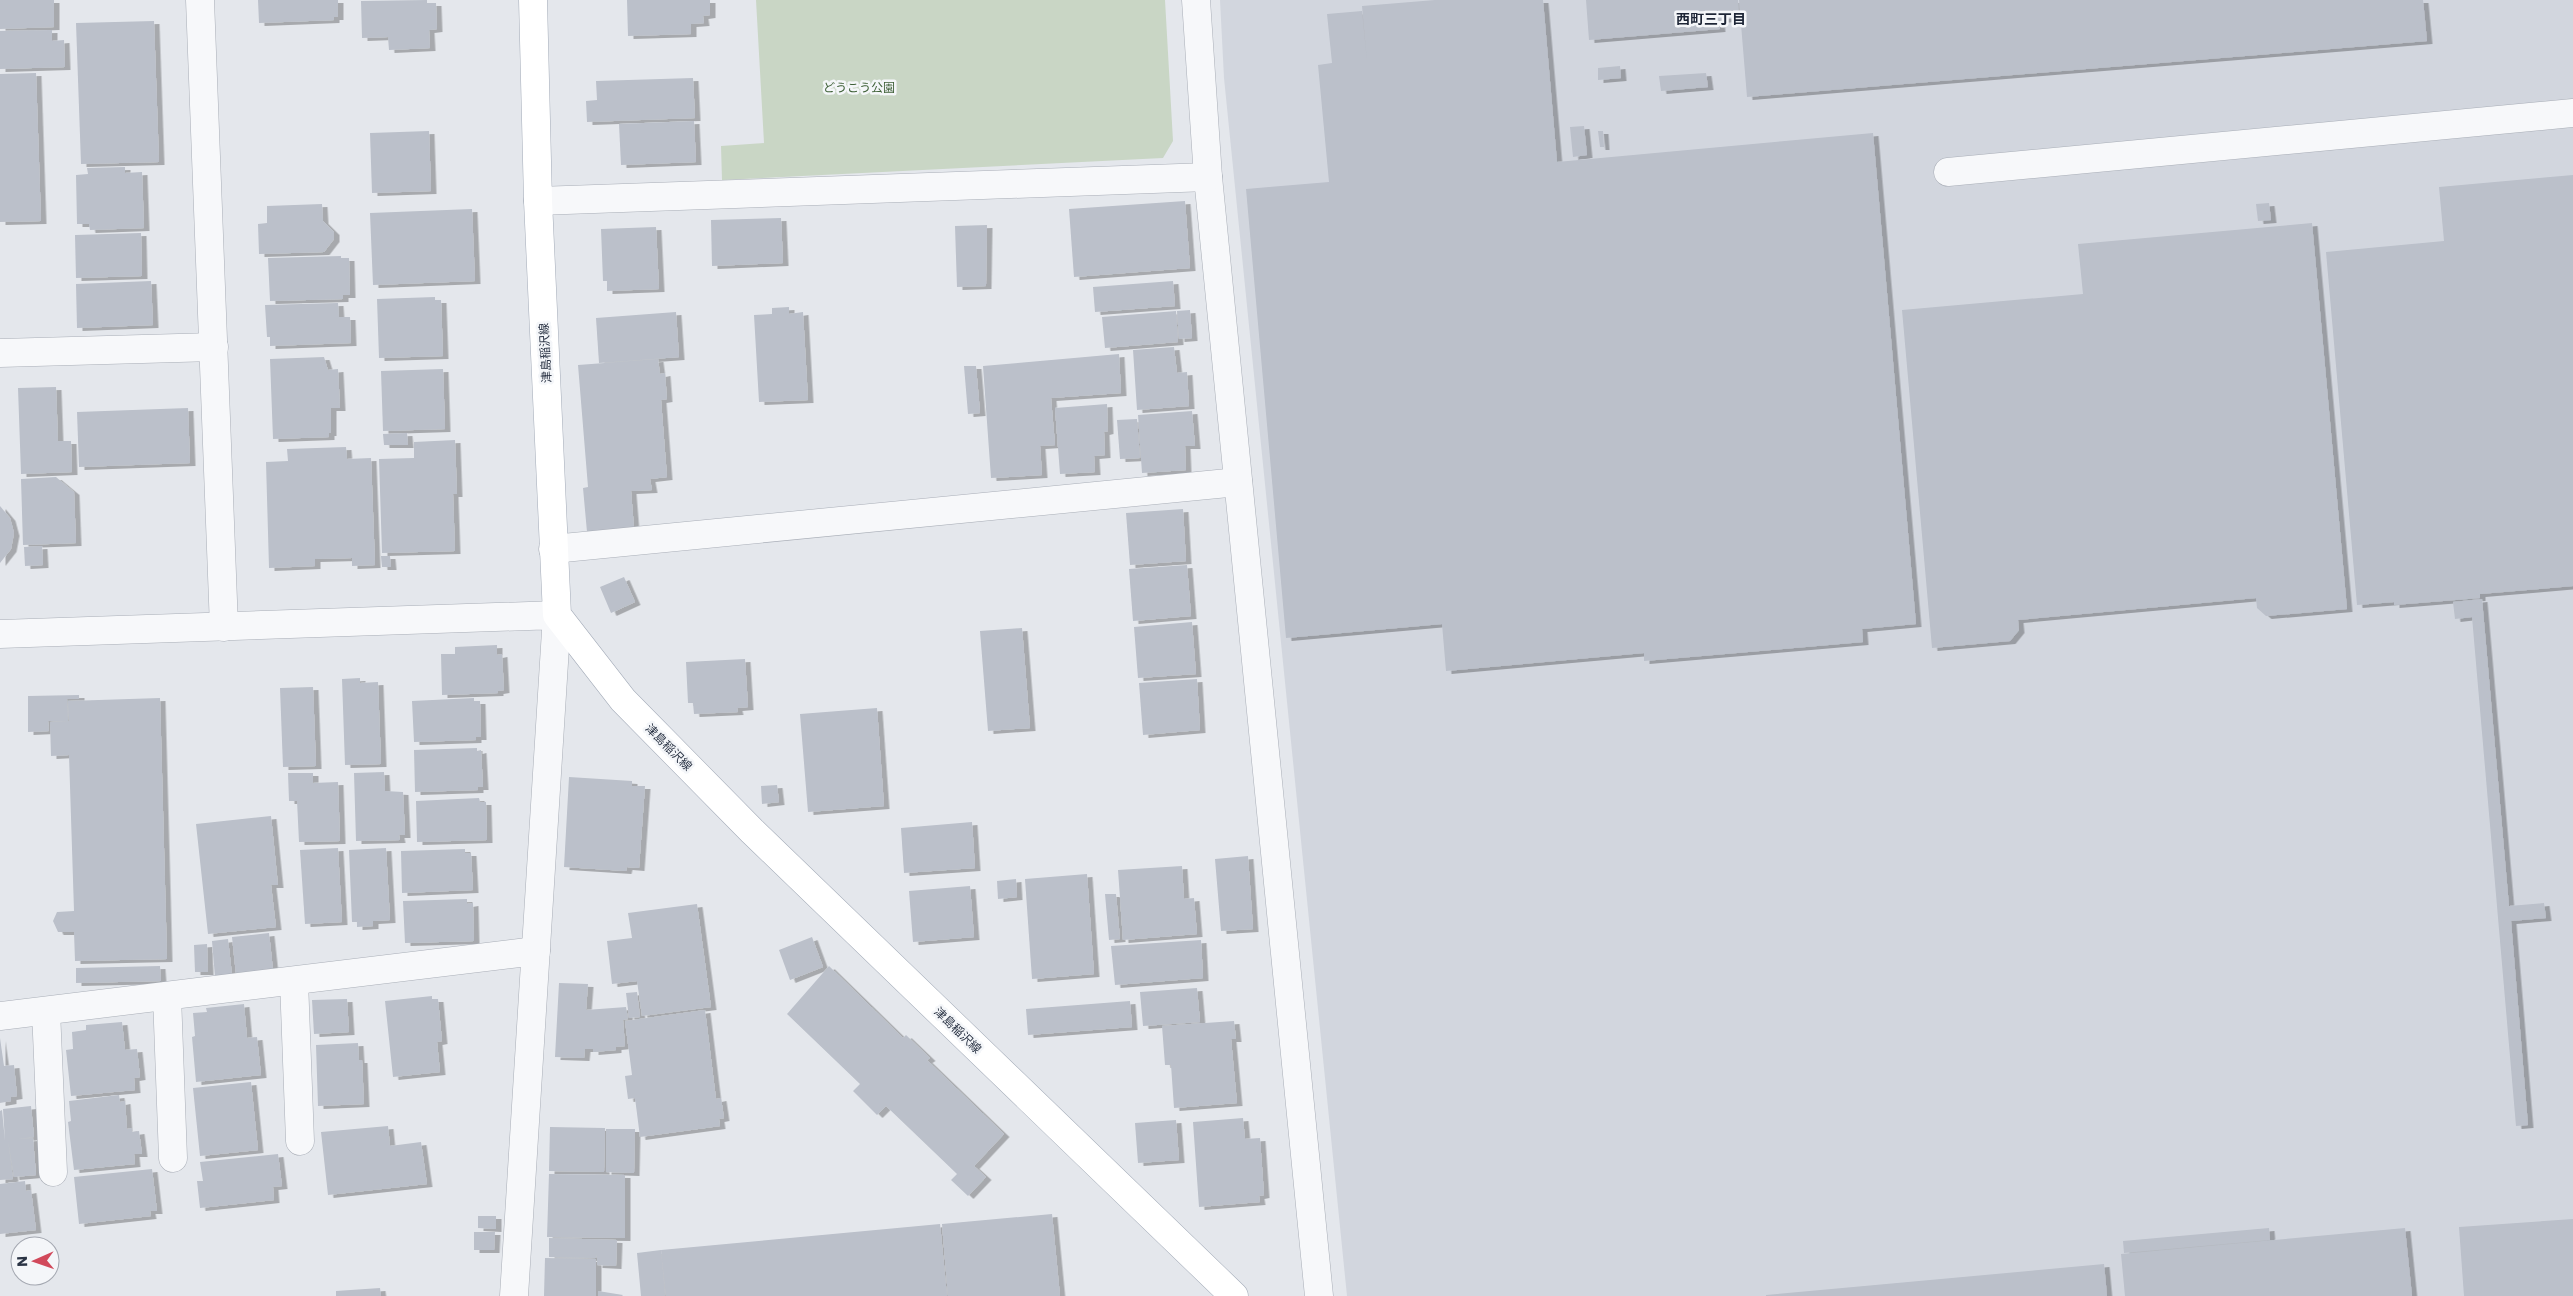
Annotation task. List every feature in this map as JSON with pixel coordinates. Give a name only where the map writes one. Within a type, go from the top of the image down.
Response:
[{"type":"main road","name":"津島稲沢線","points":[[533,0],[538,202],[556,615],[622,700],[752,831],[1234,1296]]},
{"type":"street","points":[[200,0],[224,627]]},
{"type":"street","points":[[1196,0],[1208,178],[1319,1296]]},
{"type":"street","points":[[1948,172],[2573,113]]},
{"type":"street","points":[[538,202],[1208,178]]},
{"type":"street","points":[[0,354],[214,347]]},
{"type":"street","points":[[553,549],[1238,482]]},
{"type":"street","points":[[0,634],[556,615],[514,1296]]},
{"type":"street","points":[[0,1016],[536,951]]},
{"type":"street","points":[[294,981],[300,1140]]},
{"type":"street","points":[[166,996],[173,1158]]},
{"type":"street","points":[[46,1011],[53,1172]]},
{"type":"shaded area","points":[[1220,0],[2573,0],[2573,1296],[1347,1296],[1224,78]]},
{"type":"green space","name":"どうこう公園","points":[[756,0],[1165,0],[1173,141],[1163,158],[722,180],[721,146],[764,143]]},
{"type":"building","points":[[0,0],[54,0],[54,27],[0,29]]},
{"type":"building","points":[[258,0],[338,0],[338,17],[334,17],[334,20],[259,23]]},
{"type":"building","points":[[427,0],[427,3],[436,3],[437,29],[429,30],[430,48],[389,50],[388,37],[362,38],[361,1]]},
{"type":"building","points":[[627,0],[710,0],[710,15],[703,16],[704,23],[691,24],[691,34],[628,36]]},
{"type":"building","points":[[1435,0],[1543,0],[1557,162],[1873,133],[1916,624],[1862,629],[1863,642],[1644,661],[1644,653],[1446,671],[1442,624],[1286,638],[1246,189],[1329,182],[1318,65],[1332,63],[1327,14],[1362,11],[1367,61],[1362,6]]},
{"type":"building","points":[[1586,0],[1738,0],[1739,18],[1719,20],[1720,29],[1589,40]]},
{"type":"building","points":[[1739,0],[2423,0],[2427,41],[1747,97]]},
{"type":"building","points":[[154,21],[159,162],[81,164],[76,23]]},
{"type":"building","points":[[52,30],[52,41],[64,40],[65,67],[0,69],[0,31]]},
{"type":"building","points":[[1620,66],[1621,78],[1598,80],[1598,68]]},
{"type":"building","points":[[36,73],[41,221],[0,222],[0,74]]},
{"type":"building","points":[[1706,73],[1708,87],[1661,91],[1659,76]]},
{"type":"building","points":[[693,78],[695,118],[587,122],[586,101],[597,100],[596,81]]},
{"type":"building","points":[[694,121],[696,162],[621,165],[619,124]]},
{"type":"building","points":[[1584,126],[1587,155],[1573,157],[1570,127]]},
{"type":"building","points":[[429,131],[431,191],[372,193],[370,133]]},
{"type":"building","points":[[1598,131],[1603,131],[1604,147],[1600,147]]},
{"type":"building","points":[[125,167],[125,173],[142,172],[144,228],[90,230],[89,224],[77,224],[76,175],[88,174],[87,168]]},
{"type":"building","points":[[2573,175],[2573,586],[2480,594],[2480,598],[2394,605],[2394,602],[2357,605],[2326,252],[2444,241],[2439,187]]},
{"type":"building","points":[[1185,201],[1190,268],[1074,277],[1069,209]]},
{"type":"building","points":[[2269,203],[2271,220],[2258,221],[2256,204]]},
{"type":"building","points":[[322,204],[323,221],[334,232],[334,239],[324,252],[259,254],[258,224],[267,223],[267,206]]},
{"type":"building","points":[[472,209],[475,281],[373,285],[370,213]]},
{"type":"building","points":[[781,218],[783,263],[712,266],[711,220]]},
{"type":"building","points":[[2312,223],[2347,609],[2266,616],[2257,608],[2256,598],[2018,620],[2019,630],[2010,641],[1932,648],[1902,310],[2083,294],[2078,244]]},
{"type":"building","points":[[987,225],[986,286],[957,287],[955,226]]},
{"type":"building","points":[[656,227],[659,289],[607,291],[607,281],[603,281],[601,229]]},
{"type":"building","points":[[141,233],[142,276],[76,278],[75,235]]},
{"type":"building","points":[[341,256],[341,258],[349,258],[350,295],[343,295],[343,299],[270,301],[268,258]]},
{"type":"building","points":[[151,281],[153,325],[77,328],[76,284]]},
{"type":"building","points":[[1173,281],[1175,306],[1095,312],[1093,287]]},
{"type":"building","points":[[435,297],[435,300],[441,300],[443,356],[379,358],[377,299]]},
{"type":"building","points":[[338,303],[339,317],[350,317],[351,343],[270,346],[270,337],[267,337],[265,305]]},
{"type":"building","points":[[789,307],[789,314],[803,312],[808,400],[759,402],[754,315],[772,314],[772,308]]},
{"type":"building","points":[[1190,310],[1192,338],[1179,339],[1177,311]]},
{"type":"building","points":[[1176,311],[1178,342],[1105,348],[1102,317]]},
{"type":"building","points":[[676,312],[679,357],[599,363],[596,318]]},
{"type":"building","points":[[1174,347],[1177,373],[1187,372],[1189,406],[1137,410],[1133,350]]},
{"type":"building","points":[[1119,354],[1121,393],[1051,398],[1055,445],[1040,446],[1042,475],[991,478],[983,366]]},
{"type":"building","points":[[324,357],[328,370],[338,369],[340,408],[331,408],[331,433],[329,433],[329,437],[273,439],[270,359]]},
{"type":"building","points":[[658,359],[660,374],[665,373],[667,399],[661,400],[667,477],[650,479],[652,490],[631,491],[634,528],[587,532],[583,488],[588,487],[578,365]]},
{"type":"building","points":[[964,366],[976,366],[980,413],[968,414]]},
{"type":"building","points":[[443,369],[445,429],[383,431],[381,371]]},
{"type":"building","points":[[56,387],[58,441],[71,441],[72,472],[21,474],[18,388]]},
{"type":"building","points":[[1107,404],[1108,431],[1104,432],[1105,455],[1094,456],[1095,472],[1060,474],[1055,408]]},
{"type":"building","points":[[188,408],[190,463],[79,467],[77,412]]},
{"type":"building","points":[[1192,411],[1195,446],[1185,446],[1186,470],[1142,473],[1138,415]]},
{"type":"building","points":[[1137,419],[1140,458],[1120,459],[1117,420]]},
{"type":"building","points":[[407,433],[408,445],[384,445],[383,434]]},
{"type":"building","points":[[455,440],[457,494],[453,494],[455,551],[382,553],[379,459],[414,458],[414,442]]},
{"type":"building","points":[[346,447],[347,459],[371,458],[375,565],[352,566],[352,558],[315,559],[315,566],[269,568],[266,462],[288,461],[287,449]]},
{"type":"building","points":[[56,477],[74,492],[76,543],[23,545],[21,479]]},
{"type":"building","points":[[0,506],[10,518],[14,533],[11,549],[0,563]]},
{"type":"building","points":[[1183,509],[1186,561],[1130,565],[1126,513]]},
{"type":"building","points":[[42,546],[43,565],[25,566],[24,547]]},
{"type":"building","points":[[381,556],[390,556],[391,567],[382,567]]},
{"type":"building","points":[[1187,565],[1191,616],[1133,621],[1129,569]]},
{"type":"building","points":[[624,577],[635,602],[611,613],[600,587]]},
{"type":"building","points":[[2482,599],[2509,906],[2544,903],[2546,918],[2511,921],[2528,1125],[2516,1126],[2472,617],[2455,619],[2453,602]]},
{"type":"building","points":[[1192,622],[1196,674],[1138,678],[1134,627]]},
{"type":"building","points":[[1022,628],[1030,728],[988,731],[980,631]]},
{"type":"building","points":[[497,645],[497,655],[502,654],[504,690],[498,691],[498,693],[442,695],[441,654],[455,654],[455,647]]},
{"type":"building","points":[[745,659],[748,707],[737,708],[738,712],[694,714],[693,703],[688,703],[686,662]]},
{"type":"building","points":[[360,678],[360,683],[378,682],[381,764],[345,765],[342,679]]},
{"type":"building","points":[[1197,679],[1200,730],[1143,735],[1139,683]]},
{"type":"building","points":[[313,687],[316,766],[283,767],[280,688]]},
{"type":"building","points":[[79,695],[79,699],[67,699],[68,721],[48,721],[49,731],[28,732],[28,696]]},
{"type":"building","points":[[160,698],[167,959],[75,961],[74,932],[58,932],[53,921],[57,912],[74,911],[69,755],[51,756],[50,722],[69,721],[68,701]]},
{"type":"building","points":[[474,698],[474,701],[480,701],[481,737],[476,737],[476,740],[414,742],[412,701]]},
{"type":"building","points":[[877,708],[884,806],[808,812],[800,714]]},
{"type":"building","points":[[477,748],[477,751],[481,750],[483,787],[478,787],[478,790],[415,792],[414,750]]},
{"type":"building","points":[[384,772],[385,791],[403,792],[405,835],[399,835],[400,840],[356,841],[354,773]]},
{"type":"building","points":[[288,773],[313,773],[313,783],[338,782],[340,841],[299,842],[297,801],[289,801]]},
{"type":"building","points":[[569,777],[632,781],[632,786],[645,786],[639,868],[627,867],[626,871],[564,867]]},
{"type":"building","points":[[777,785],[779,802],[762,804],[761,786]]},
{"type":"building","points":[[479,798],[480,802],[486,802],[487,840],[417,842],[416,801]]},
{"type":"building","points":[[271,816],[278,885],[271,885],[276,927],[208,934],[196,824]]},
{"type":"building","points":[[972,822],[975,868],[904,873],[901,828]]},
{"type":"building","points":[[338,848],[342,922],[305,924],[300,850]]},
{"type":"building","points":[[386,848],[390,920],[373,921],[373,926],[357,927],[357,922],[352,922],[349,850]]},
{"type":"building","points":[[465,849],[465,853],[471,853],[473,890],[402,893],[401,851]]},
{"type":"building","points":[[1248,856],[1253,929],[1221,931],[1215,859]]},
{"type":"building","points":[[1182,866],[1184,899],[1194,898],[1197,934],[1123,940],[1118,870]]},
{"type":"building","points":[[1087,874],[1094,974],[1032,979],[1025,879]]},
{"type":"building","points":[[1016,879],[1017,897],[998,899],[997,881]]},
{"type":"building","points":[[970,886],[974,937],[913,942],[909,891]]},
{"type":"building","points":[[1105,894],[1116,894],[1120,939],[1109,940]]},
{"type":"building","points":[[467,899],[467,904],[473,903],[474,941],[405,943],[403,901]]},
{"type":"building","points":[[697,904],[711,1007],[642,1016],[637,981],[612,984],[607,941],[632,938],[628,913]]},
{"type":"building","points":[[269,933],[273,970],[236,974],[232,937]]},
{"type":"building","points":[[812,937],[823,967],[790,980],[779,950]]},
{"type":"building","points":[[228,939],[232,975],[215,977],[212,941]]},
{"type":"building","points":[[1201,940],[1203,978],[1115,985],[1111,946]]},
{"type":"building","points":[[207,944],[208,972],[195,972],[194,945]]},
{"type":"building","points":[[160,966],[161,981],[76,983],[76,968]]},
{"type":"building","points":[[829,966],[903,1038],[906,1035],[930,1058],[927,1060],[1004,1134],[974,1166],[986,1177],[968,1196],[951,1180],[957,1174],[886,1106],[877,1115],[853,1091],[860,1084],[787,1014]]},
{"type":"building","points":[[559,983],[588,984],[586,1010],[626,1007],[628,1019],[623,1020],[625,1046],[616,1047],[616,1050],[593,1052],[593,1049],[585,1049],[584,1058],[555,1057]]},
{"type":"building","points":[[1197,988],[1200,1022],[1143,1026],[1140,992]]},
{"type":"building","points":[[637,992],[640,1017],[629,1018],[626,993]]},
{"type":"building","points":[[432,996],[432,999],[438,999],[442,1041],[437,1042],[440,1072],[393,1077],[385,1001]]},
{"type":"building","points":[[347,999],[349,1032],[314,1034],[312,1000]]},
{"type":"building","points":[[1130,1001],[1132,1027],[1028,1035],[1026,1009]]},
{"type":"building","points":[[244,1004],[247,1038],[257,1037],[261,1075],[196,1082],[192,1037],[195,1036],[193,1013],[207,1012],[206,1008]]},
{"type":"building","points":[[705,1010],[716,1099],[721,1098],[724,1118],[719,1119],[720,1126],[640,1137],[635,1098],[628,1099],[625,1076],[632,1075],[625,1021]]},
{"type":"building","points":[[1234,1021],[1236,1039],[1231,1039],[1237,1103],[1174,1108],[1171,1065],[1165,1065],[1162,1026]]},
{"type":"building","points":[[122,1022],[125,1050],[137,1049],[140,1077],[134,1078],[135,1090],[71,1096],[66,1050],[73,1049],[72,1032],[86,1030],[86,1025]]},
{"type":"building","points":[[0,1038],[4,1066],[14,1065],[17,1096],[11,1097],[11,1101],[0,1103]]},
{"type":"building","points":[[358,1043],[359,1060],[362,1060],[364,1104],[318,1106],[316,1045]]},
{"type":"building","points":[[251,1082],[258,1150],[200,1156],[193,1088]]},
{"type":"building","points":[[119,1095],[120,1102],[125,1101],[127,1129],[132,1128],[132,1132],[139,1131],[142,1154],[134,1154],[135,1164],[74,1170],[68,1122],[71,1121],[69,1101]]},
{"type":"building","points":[[31,1106],[34,1137],[17,1139],[33,1138],[36,1175],[14,1177],[8,1140],[13,1179],[0,1180],[0,1111],[2,1110],[5,1141],[3,1109]]},
{"type":"building","points":[[1243,1118],[1245,1139],[1260,1138],[1264,1195],[1259,1196],[1260,1202],[1199,1207],[1193,1122]]},
{"type":"building","points":[[1176,1120],[1179,1160],[1138,1163],[1135,1123]]},
{"type":"building","points":[[388,1126],[390,1146],[421,1142],[427,1184],[328,1195],[321,1132]]},
{"type":"building","points":[[550,1127],[605,1128],[604,1172],[549,1171]]},
{"type":"building","points":[[606,1129],[635,1129],[634,1173],[606,1172]]},
{"type":"building","points":[[278,1154],[282,1186],[273,1187],[274,1200],[200,1208],[197,1181],[203,1181],[200,1162]]},
{"type":"building","points":[[152,1169],[157,1211],[150,1211],[151,1216],[79,1224],[74,1177]]},
{"type":"building","points":[[549,1174],[625,1175],[625,1238],[547,1237]]},
{"type":"building","points":[[25,1181],[26,1191],[31,1190],[36,1230],[0,1234],[0,1184]]},
{"type":"building","points":[[1052,1214],[1060,1296],[948,1296],[942,1224]]},
{"type":"building","points":[[478,1216],[496,1216],[496,1229],[478,1228]]},
{"type":"building","points":[[2573,1219],[2573,1296],[2464,1296],[2459,1227]]},
{"type":"building","points":[[940,1224],[947,1296],[666,1296],[661,1250]]},
{"type":"building","points":[[2269,1228],[2270,1240],[2124,1253],[2123,1241]]},
{"type":"building","points":[[2405,1228],[2412,1296],[2125,1296],[2121,1254]]},
{"type":"building","points":[[474,1232],[495,1232],[494,1250],[474,1250]]},
{"type":"building","points":[[549,1238],[617,1240],[616,1266],[597,1265],[597,1254],[596,1258],[549,1257]]},
{"type":"building","points":[[661,1250],[665,1296],[641,1296],[637,1253]]},
{"type":"building","points":[[545,1258],[596,1259],[596,1296],[544,1296]]},
{"type":"building","points":[[2104,1264],[2107,1296],[1766,1296],[1766,1295]]},
{"type":"building","points":[[380,1288],[381,1296],[336,1296],[336,1291]]},
{"type":"building","points":[[598,1291],[623,1295],[598,1296]]},
{"type":"district","name":"西町三丁目","points":[[1711,19]]}]
